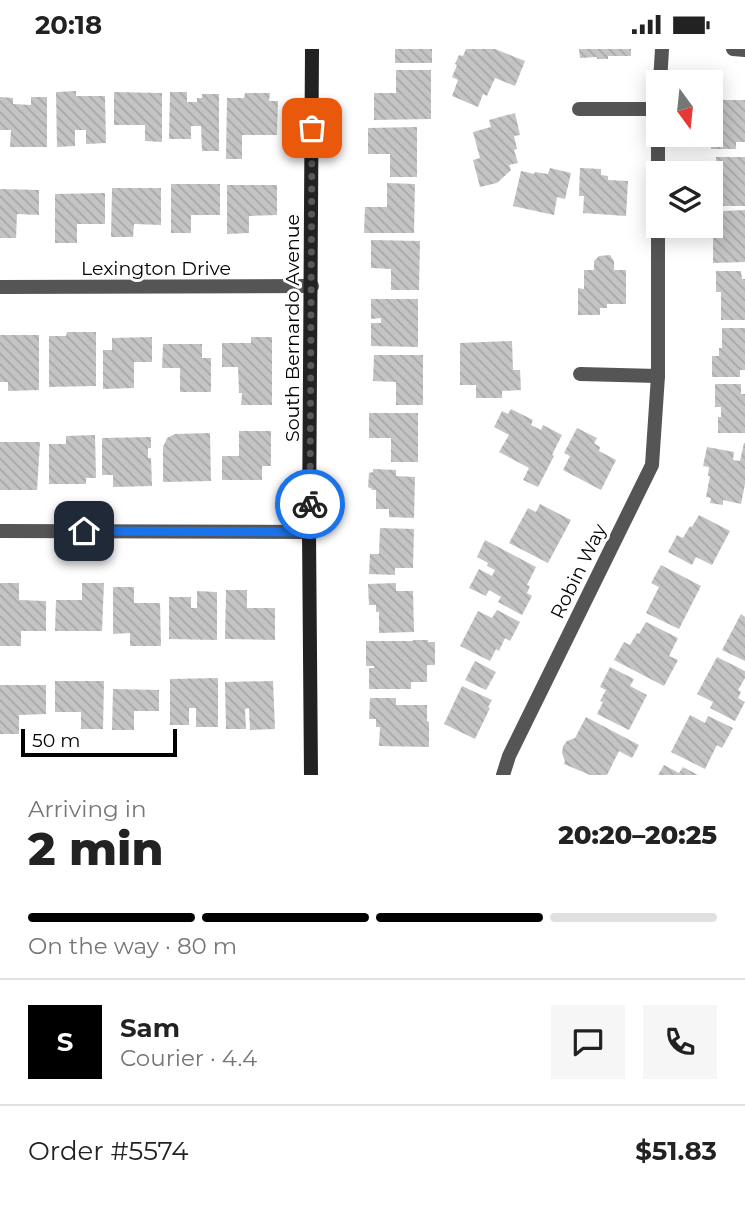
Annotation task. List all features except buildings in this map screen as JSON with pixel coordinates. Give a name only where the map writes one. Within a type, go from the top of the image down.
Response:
[{"type":"street","name":"South Bernardo Avenue","points":[[312,775],[309,532],[313,49]]},
{"type":"street","points":[[661,70],[662,49]]},
{"type":"street","points":[[733,49],[745,50]]},
{"type":"street","points":[[579,109],[646,109]]},
{"type":"street","name":"Robin Way","points":[[503,775],[509,756],[652,465],[658,376],[658,238]]},
{"type":"street","name":"Lexington Drive","points":[[0,287],[312,286]]},
{"type":"street","points":[[580,374],[658,376]]},
{"type":"street","points":[[0,531],[309,532]]},
{"type":"way so far","points":[[310,504],[312,128]]},
{"type":"route","points":[[84,531],[309,532],[310,504]]}]
